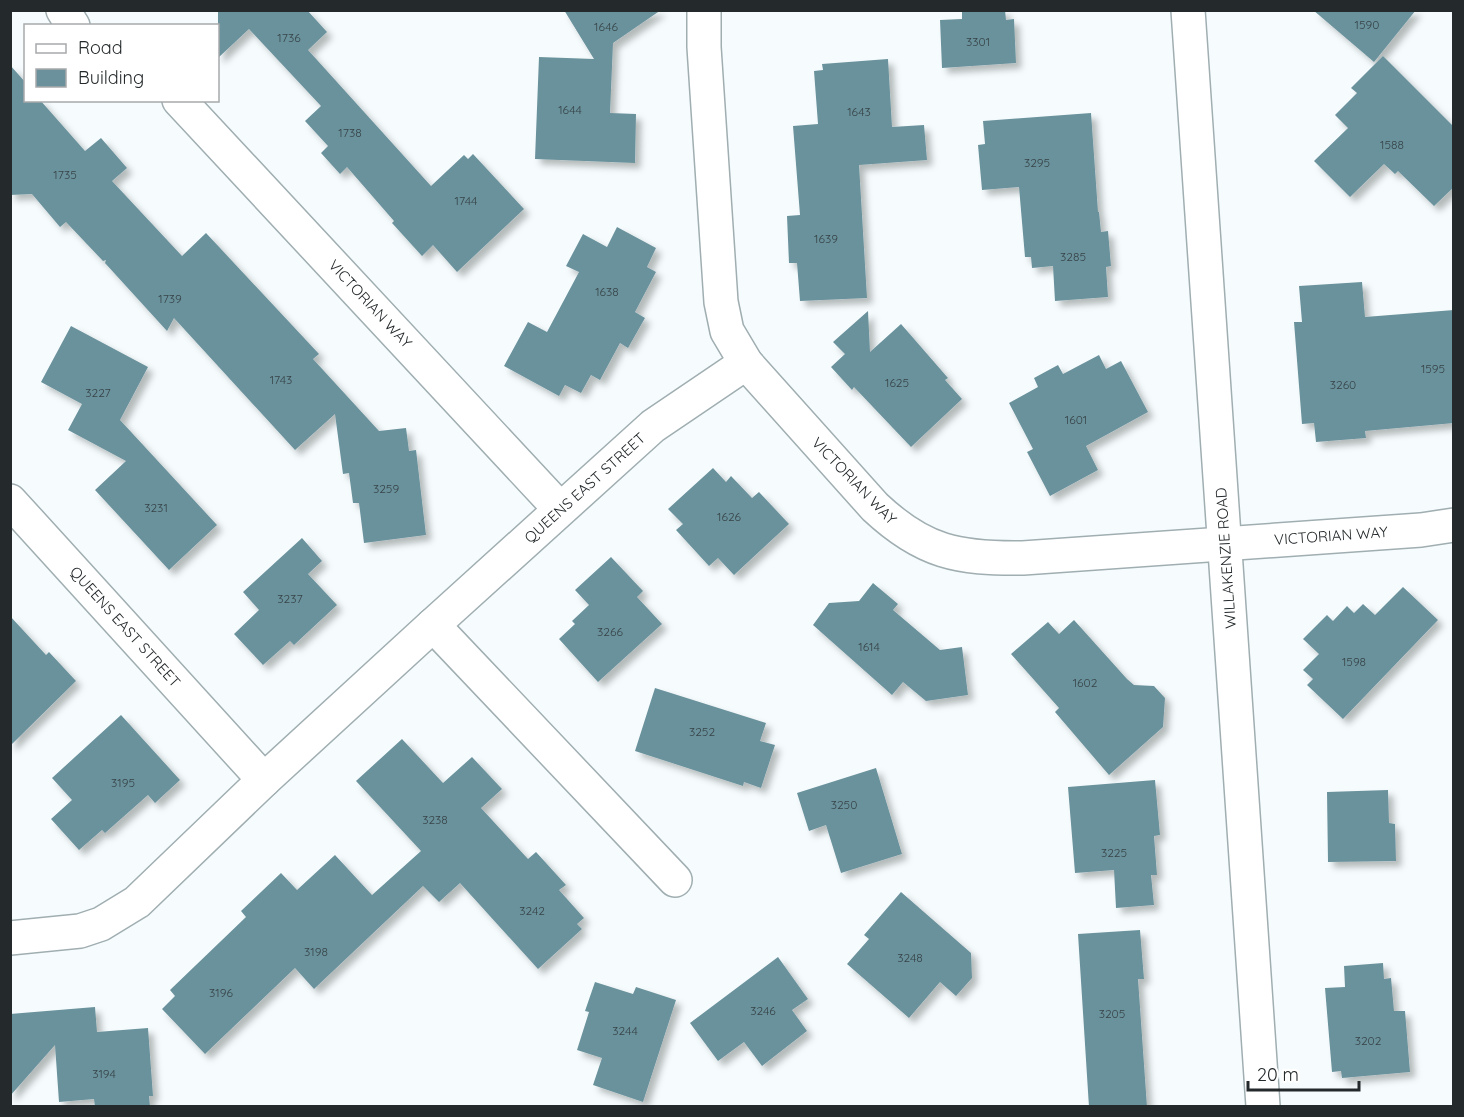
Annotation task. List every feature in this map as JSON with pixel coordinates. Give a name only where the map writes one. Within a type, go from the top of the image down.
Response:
[{"type":"street","points":[[63,10],[72,24]]},
{"type":"street","name":"VICTORIAN WAY","points":[[704,10],[704,47],[722,309],[727,331],[746,363],[875,507],[893,524],[915,539],[942,550],[968,556],[1013,558],[1421,530],[1454,525]]},
{"type":"street","name":"WILLAKENZIE ROAD","points":[[1188,10],[1263,1107]]},
{"type":"street","name":"VICTORIAN WAY","points":[[181,102],[560,509]]},
{"type":"street","name":"QUEENS EAST STREET","points":[[10,938],[80,931],[101,924],[137,902],[264,780],[658,422],[746,363]]},
{"type":"street","name":"QUEENS EAST STREET","points":[[10,501],[264,780]]},
{"type":"street","points":[[433,625],[675,880]]},
{"type":"building","points":[[218,10],[307,10],[327,32],[308,50],[431,186],[464,155],[468,159],[473,154],[524,209],[457,272],[433,245],[422,256],[347,167],[340,174],[321,153],[328,146],[305,121],[321,106],[249,29],[219,57]]},
{"type":"building","points":[[564,10],[661,10],[613,43],[610,113],[636,114],[635,163],[535,159],[539,57],[594,59]]},
{"type":"building","points":[[962,10],[1005,10],[1006,20],[1014,19],[1016,63],[942,68],[940,20],[962,19]]},
{"type":"building","points":[[1313,10],[1416,10],[1374,62]]},
{"type":"building","points":[[1383,56],[1454,127],[1454,187],[1434,206],[1398,171],[1395,174],[1384,164],[1350,197],[1314,161],[1348,128],[1335,115],[1357,93],[1351,88]]},
{"type":"building","points":[[888,59],[892,127],[924,125],[927,160],[859,165],[867,298],[800,301],[797,263],[789,263],[787,216],[800,215],[793,126],[818,124],[814,71],[823,70],[822,64]]},
{"type":"building","points":[[10,65],[24,81],[24,102],[42,102],[85,151],[101,138],[127,168],[112,181],[182,256],[206,233],[319,354],[313,359],[379,431],[406,428],[409,451],[416,450],[426,535],[364,543],[359,503],[353,503],[349,473],[343,474],[335,414],[295,450],[174,318],[167,331],[105,263],[106,260],[103,261],[66,222],[60,227],[32,194],[10,195]]},
{"type":"building","points":[[1091,113],[1098,212],[1101,232],[1108,231],[1111,266],[1106,267],[1108,297],[1055,301],[1053,266],[1032,268],[1031,257],[1025,257],[1019,187],[982,190],[978,145],[985,144],[983,121]]},
{"type":"building","points":[[617,227],[656,248],[647,267],[656,272],[635,312],[645,318],[628,348],[620,343],[600,380],[591,375],[581,393],[565,385],[559,396],[504,366],[528,322],[547,332],[579,272],[566,266],[583,234],[607,247]]},
{"type":"building","points":[[1362,282],[1365,317],[1454,310],[1454,423],[1365,431],[1366,438],[1316,442],[1314,423],[1302,424],[1294,322],[1302,322],[1299,286]]},
{"type":"building","points":[[868,311],[870,352],[901,324],[948,378],[945,380],[962,399],[911,447],[854,387],[852,390],[831,367],[845,354],[833,342]]},
{"type":"building","points":[[71,326],[148,367],[120,420],[217,525],[169,570],[95,490],[126,461],[68,430],[82,404],[41,382]]},
{"type":"building","points":[[1099,355],[1106,369],[1121,361],[1148,412],[1086,446],[1098,470],[1050,496],[1027,452],[1033,449],[1009,403],[1038,387],[1034,378],[1058,365],[1063,374]]},
{"type":"building","points":[[713,468],[726,482],[731,476],[752,498],[759,492],[789,524],[734,575],[718,558],[709,566],[676,530],[683,524],[668,509]]},
{"type":"building","points":[[302,538],[322,561],[308,574],[337,605],[294,645],[290,641],[263,665],[234,634],[259,610],[243,592]]},
{"type":"building","points":[[611,557],[643,591],[637,597],[662,624],[598,682],[559,639],[575,624],[572,621],[589,605],[575,590]]},
{"type":"building","points":[[873,583],[898,604],[893,610],[940,650],[962,647],[968,695],[926,701],[903,682],[892,695],[813,625],[829,603],[859,601]]},
{"type":"building","points":[[1403,587],[1438,620],[1343,719],[1307,685],[1313,679],[1303,670],[1319,654],[1303,639],[1327,615],[1333,621],[1347,606],[1354,613],[1363,604],[1375,615]]},
{"type":"building","points":[[10,616],[46,655],[49,652],[76,681],[10,746]]},
{"type":"building","points":[[1074,620],[1134,685],[1154,686],[1165,698],[1163,727],[1109,775],[1055,712],[1059,708],[1011,654],[1048,622],[1059,634]]},
{"type":"building","points":[[655,688],[766,723],[760,741],[775,745],[761,788],[744,782],[743,786],[635,751]]},
{"type":"building","points":[[121,715],[180,780],[155,803],[148,795],[105,833],[102,830],[79,850],[51,819],[72,800],[52,778]]},
{"type":"building","points":[[402,739],[443,783],[472,757],[502,789],[481,808],[528,859],[536,852],[566,885],[559,890],[584,918],[577,924],[582,929],[538,969],[460,883],[439,902],[423,886],[314,989],[295,968],[205,1054],[162,1009],[175,996],[170,990],[246,917],[241,911],[281,873],[297,890],[335,855],[372,895],[421,851],[356,781]]},
{"type":"building","points":[[876,768],[902,854],[841,873],[826,825],[809,831],[797,793]]},
{"type":"building","points":[[1155,780],[1160,835],[1154,836],[1157,875],[1151,875],[1154,905],[1116,908],[1114,870],[1075,873],[1068,787]]},
{"type":"building","points":[[1388,790],[1389,823],[1395,824],[1396,861],[1328,862],[1327,792]]},
{"type":"building","points":[[901,892],[971,953],[972,978],[956,996],[940,982],[909,1018],[847,964],[869,939],[864,935]]},
{"type":"building","points":[[1140,930],[1144,979],[1138,979],[1147,1107],[1089,1107],[1078,934]]},
{"type":"building","points":[[778,957],[808,999],[792,1010],[807,1031],[762,1066],[744,1042],[718,1061],[690,1023]]},
{"type":"building","points":[[1383,963],[1384,979],[1391,978],[1394,1011],[1405,1011],[1410,1072],[1342,1078],[1341,1071],[1332,1072],[1325,988],[1345,987],[1344,966]]},
{"type":"building","points":[[595,982],[633,994],[636,987],[676,1000],[643,1102],[593,1085],[602,1058],[577,1050],[589,1012],[585,1011]]},
{"type":"building","points":[[95,1007],[97,1032],[148,1028],[153,1096],[149,1096],[150,1107],[95,1107],[94,1099],[59,1102],[55,1045],[10,1096],[10,1014]]}]
